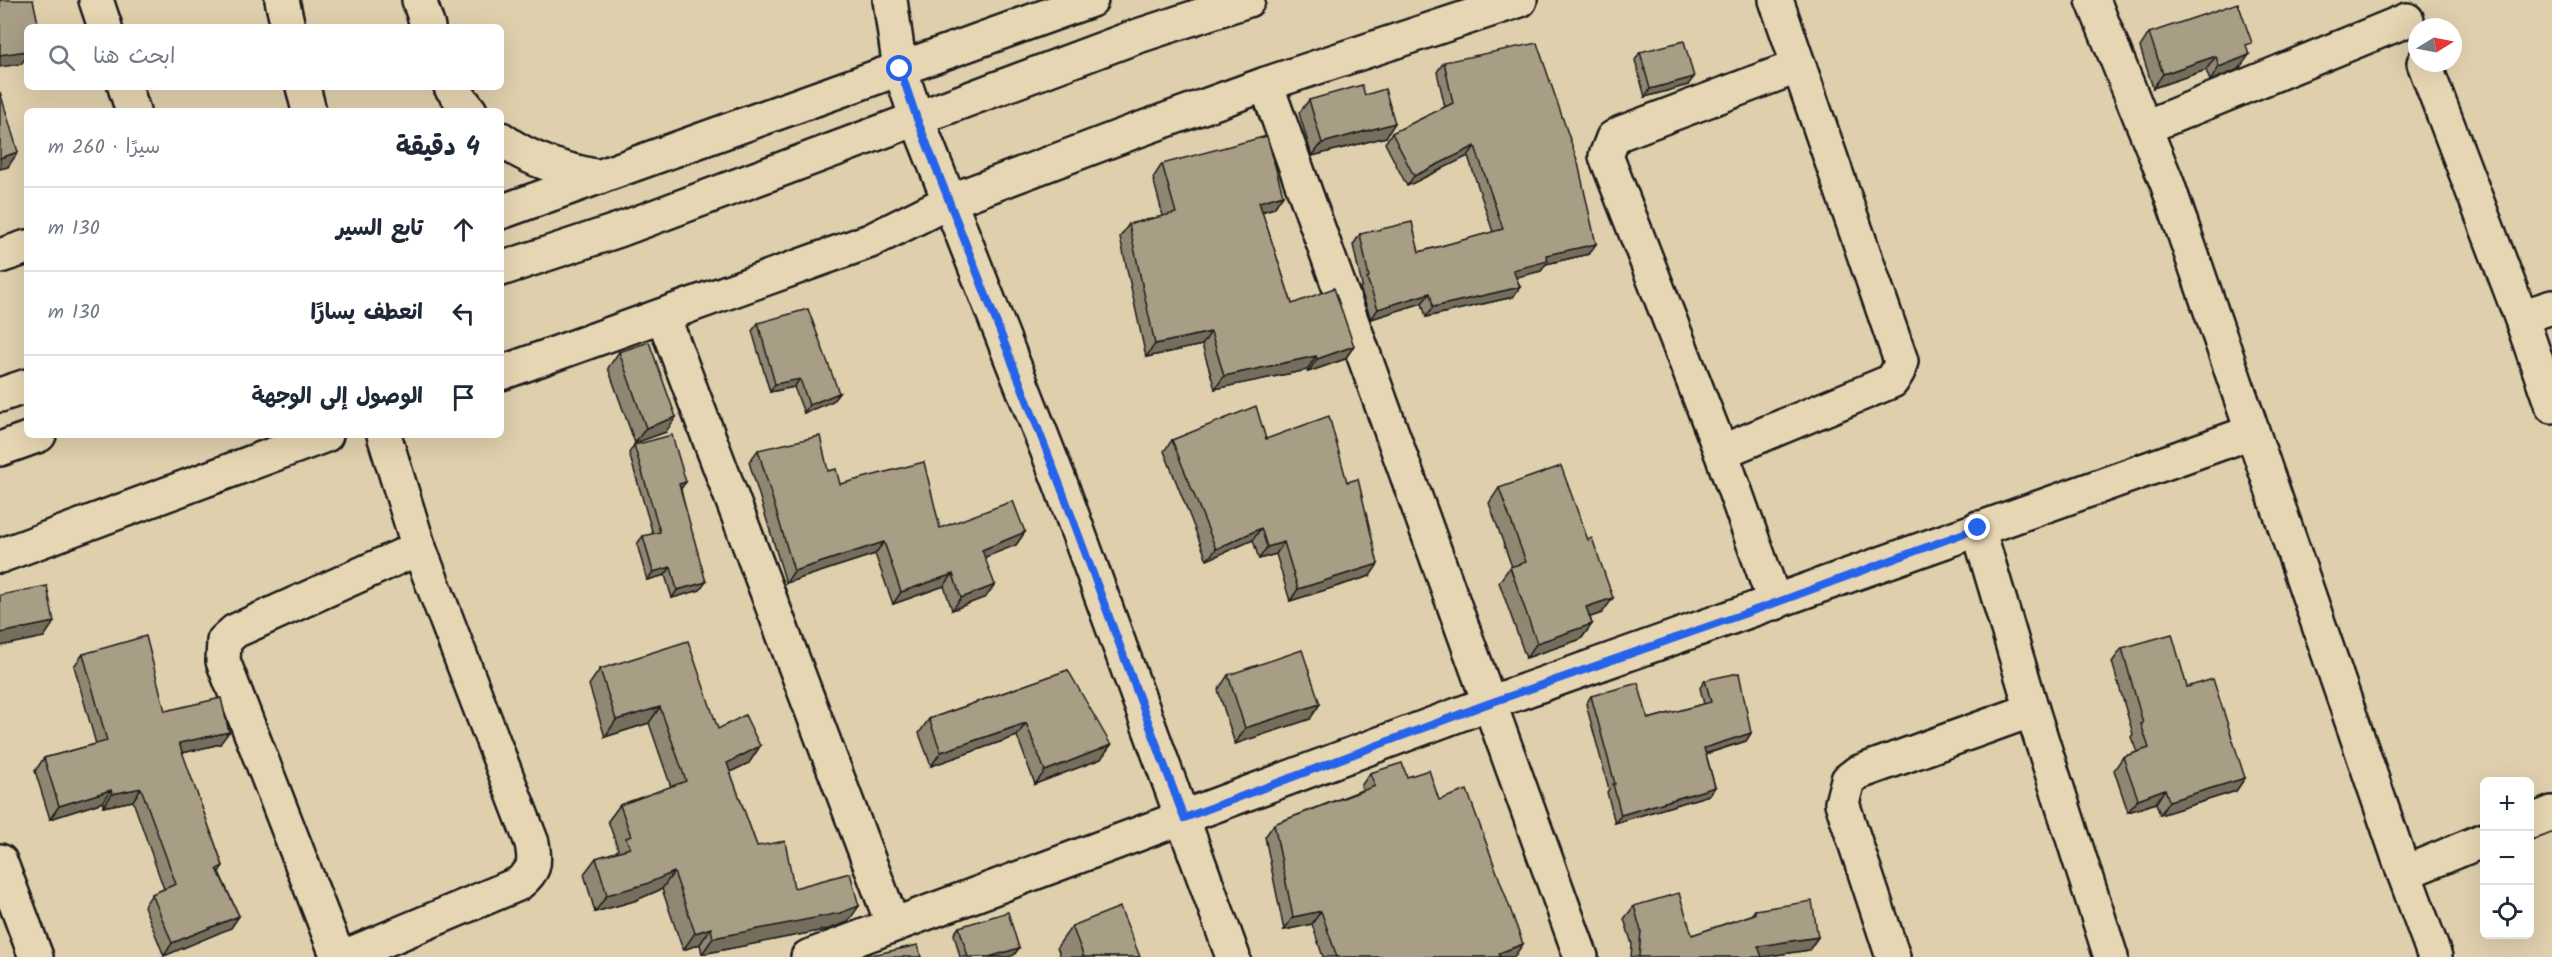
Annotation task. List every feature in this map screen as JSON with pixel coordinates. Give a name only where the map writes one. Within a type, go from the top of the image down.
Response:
[{"type":"main road","points":[[96,0],[104,24]]},
{"type":"main road","points":[[282,0],[287,24]]},
{"type":"main road","points":[[419,0],[427,24]]},
{"type":"main road","points":[[890,0],[900,69],[917,119],[1060,485],[1184,818],[1233,957]]},
{"type":"main road","points":[[504,211],[1092,0]]},
{"type":"main road","points":[[504,265],[619,230],[1132,38],[1248,0]]},
{"type":"main road","points":[[504,372],[870,241],[950,201],[1266,84],[1449,11],[1521,0]]},
{"type":"main road","points":[[1721,452],[1892,381],[1899,371],[1901,361],[1776,0]]},
{"type":"main road","points":[[2093,0],[2146,127],[2435,957]]},
{"type":"main road","points":[[2146,127],[2408,22]]},
{"type":"main road","points":[[1775,603],[1721,452],[1606,156],[1612,138],[1799,66]]},
{"type":"main road","points":[[2427,72],[2521,317],[2552,406]]},
{"type":"main road","points":[[1266,84],[1382,402],[1487,704],[1581,957]]},
{"type":"main road","points":[[126,90],[133,108]]},
{"type":"main road","points":[[304,90],[308,108]]},
{"type":"main road","points":[[450,90],[452,108]]},
{"type":"main road","points":[[452,90],[467,108]]},
{"type":"main road","points":[[504,141],[538,160],[568,171],[599,177]]},
{"type":"main road","points":[[0,256],[24,248]]},
{"type":"main road","points":[[2521,317],[2552,307]]},
{"type":"main road","points":[[663,316],[893,925]]},
{"type":"main road","points":[[0,395],[24,387]]},
{"type":"main road","points":[[808,957],[1487,704],[2252,432]]},
{"type":"main road","points":[[0,449],[31,438]]},
{"type":"main road","points":[[0,556],[318,438]]},
{"type":"main road","points":[[344,957],[518,884],[531,873],[535,857],[532,843],[419,548],[385,438]]},
{"type":"main road","points":[[1978,528],[2032,710],[2111,957]]},
{"type":"main road","points":[[338,957],[223,660],[224,641],[235,631],[419,548]]},
{"type":"main road","points":[[1893,957],[1842,803],[1848,780],[1857,772],[2032,710]]},
{"type":"main road","points":[[2534,820],[2552,813]]},
{"type":"main road","points":[[2404,873],[2480,842]]},
{"type":"main road","points":[[0,861],[36,957]]},
{"type":"building","points":[[0,0],[33,0],[38,24],[24,24],[24,51],[0,55]]},
{"type":"building","points":[[2238,3],[2252,43],[2246,45],[2249,55],[2219,67],[2216,56],[2163,74],[2149,33]]},
{"type":"building","points":[[1684,41],[1694,77],[1650,89],[1640,52]]},
{"type":"building","points":[[1537,43],[1578,163],[1596,244],[1546,255],[1548,261],[1513,270],[1520,287],[1433,307],[1430,293],[1378,309],[1367,278],[1369,277],[1360,234],[1412,222],[1419,252],[1503,229],[1475,146],[1414,176],[1392,133],[1453,103],[1444,62]]},
{"type":"building","points":[[1362,85],[1365,95],[1385,89],[1395,123],[1322,143],[1309,100]]},
{"type":"building","points":[[0,92],[18,152],[0,158]]},
{"type":"building","points":[[1267,136],[1283,195],[1259,202],[1292,304],[1334,288],[1354,346],[1317,359],[1316,356],[1224,376],[1211,332],[1155,344],[1129,224],[1176,213],[1162,164]]},
{"type":"building","points":[[808,309],[839,393],[809,405],[800,379],[775,384],[758,323]]},
{"type":"building","points":[[649,342],[676,417],[646,428],[619,352]]},
{"type":"building","points":[[1256,406],[1266,439],[1329,416],[1347,482],[1358,479],[1378,564],[1298,589],[1284,542],[1267,547],[1261,528],[1216,549],[1172,440]]},
{"type":"building","points":[[672,435],[686,482],[679,484],[706,582],[677,590],[671,567],[653,572],[643,536],[660,532],[634,445]]},
{"type":"building","points":[[820,436],[828,471],[836,469],[840,484],[924,462],[940,528],[1013,501],[1025,532],[982,550],[995,585],[961,598],[953,574],[901,592],[884,542],[794,571],[758,450]]},
{"type":"building","points":[[1561,466],[1588,540],[1592,538],[1613,598],[1586,607],[1592,624],[1537,643],[1510,567],[1526,562],[1499,488]]},
{"type":"building","points":[[47,586],[54,622],[0,633],[0,595]]},
{"type":"building","points":[[2172,634],[2187,687],[2213,679],[2245,778],[2169,801],[2165,789],[2138,799],[2123,757],[2149,748],[2122,648]]},
{"type":"building","points":[[146,636],[165,711],[221,698],[229,732],[179,743],[223,866],[217,869],[239,916],[172,943],[152,894],[176,884],[141,788],[112,794],[111,790],[59,806],[44,758],[107,741],[83,654]]},
{"type":"building","points":[[688,641],[718,729],[745,715],[760,746],[727,763],[757,846],[785,841],[794,888],[850,873],[859,906],[840,913],[713,938],[711,928],[695,933],[674,872],[646,884],[607,895],[596,858],[630,848],[626,838],[631,836],[620,805],[686,781],[660,707],[616,720],[600,669]]},
{"type":"building","points":[[1302,650],[1320,704],[1245,728],[1228,675]]},
{"type":"building","points":[[1068,670],[1111,745],[1045,771],[1026,723],[941,752],[929,719]]},
{"type":"building","points":[[1739,673],[1751,733],[1704,748],[1715,787],[1621,815],[1591,696],[1638,683],[1648,719],[1711,702],[1705,680]]},
{"type":"building","points":[[1402,763],[1407,777],[1429,770],[1439,800],[1467,790],[1523,944],[1499,953],[1500,957],[1337,957],[1321,911],[1293,917],[1274,824],[1375,786],[1370,773]]},
{"type":"building","points":[[1679,893],[1692,935],[1755,914],[1755,910],[1812,901],[1818,937],[1758,946],[1762,957],[1639,957],[1641,931],[1634,906]]},
{"type":"building","points":[[1120,907],[1140,957],[1084,957],[1072,926]]},
{"type":"building","points":[[1008,912],[1019,948],[989,957],[968,957],[959,927]]},
{"type":"building","points":[[918,945],[921,957],[863,957]]},
{"type":"route","points":[[900,69],[917,119],[1013,361],[1184,818],[1487,704],[1775,603],[1978,528]]}]
